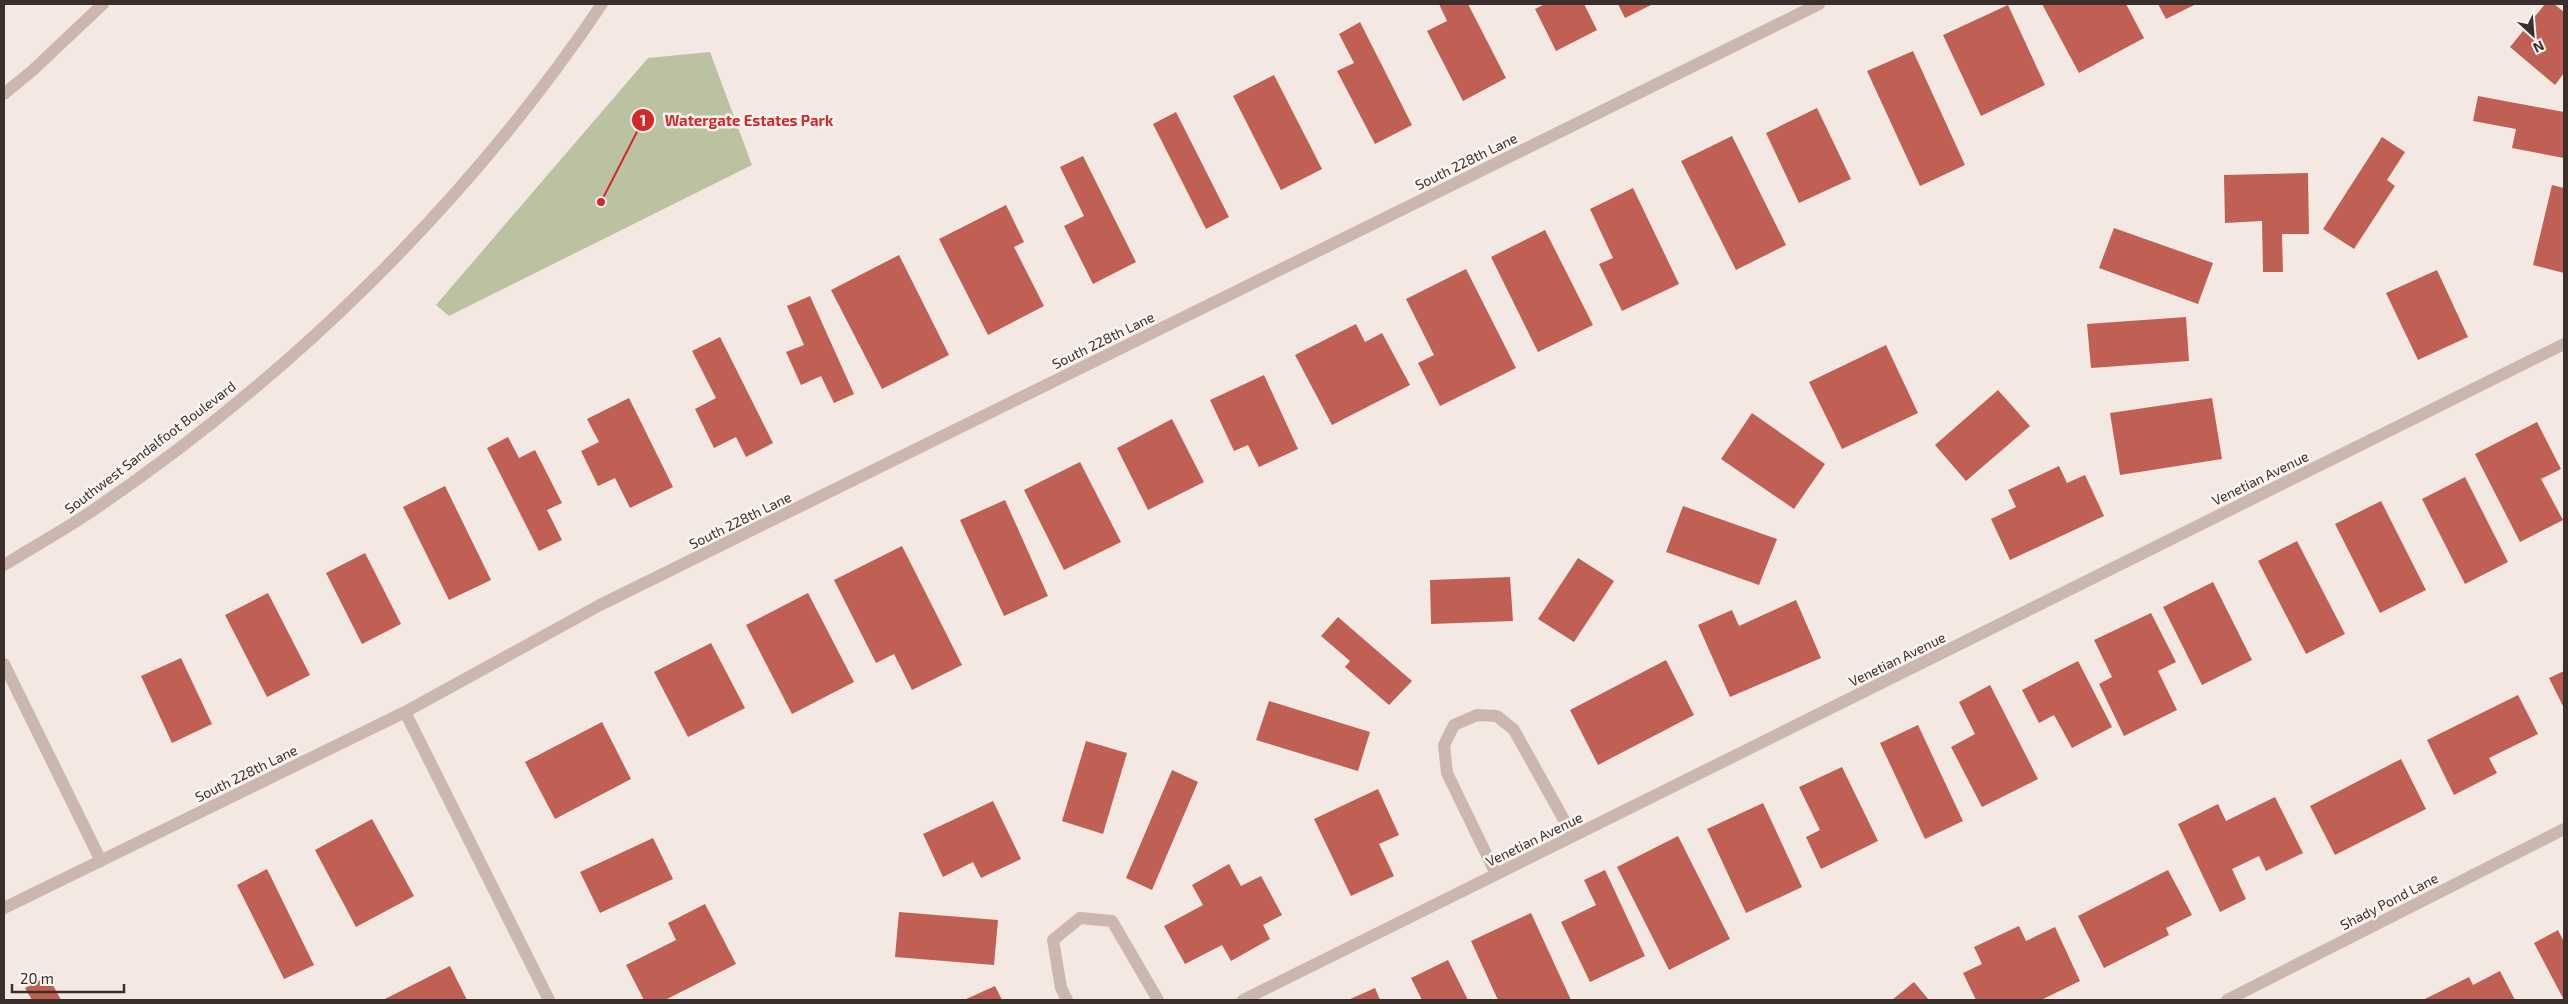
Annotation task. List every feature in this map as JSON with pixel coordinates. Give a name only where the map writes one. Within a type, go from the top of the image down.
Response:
[{"type":"street","points":[[4,94],[103,4]]},
{"type":"street","name":"Southwest Sandalfoot Boulevard","points":[[4,565],[92,511],[222,415],[320,331],[412,240],[498,143],[577,41],[602,4]]},
{"type":"street","name":"South 228th Lane","points":[[4,908],[405,712],[600,605],[1819,4]]},
{"type":"street","name":"Venetian Avenue","points":[[1243,1000],[2564,344]]},
{"type":"street","points":[[4,664],[101,861]]},
{"type":"street","points":[[405,712],[549,1000]]},
{"type":"street","points":[[1496,874],[1447,773],[1444,745],[1454,725],[1477,715],[1497,716],[1514,730],[1573,836]]},
{"type":"street","name":"Shady Pond Lane","points":[[2228,1000],[2564,829]]},
{"type":"street","points":[[1067,1000],[1061,988],[1053,940],[1080,918],[1112,921],[1158,1000]]},
{"type":"green space","points":[[710,52],[752,165],[449,316],[436,305],[648,58]]},
{"type":"building","points":[[1439,4],[1468,4],[1506,78],[1463,101],[1427,31],[1447,21]]},
{"type":"building","points":[[1545,4],[1584,4],[1597,30],[1556,51],[1535,9]]},
{"type":"building","points":[[1618,4],[1653,4],[1625,18]]},
{"type":"building","points":[[2042,4],[2126,4],[2144,38],[2079,73]]},
{"type":"building","points":[[2158,4],[2196,4],[2166,19]]},
{"type":"building","points":[[2545,4],[2554,4],[2564,12],[2564,73],[2555,85],[2510,47]]},
{"type":"building","points":[[2008,5],[2045,85],[1981,116],[1943,35]]},
{"type":"building","points":[[1360,22],[1412,125],[1375,144],[1337,71],[1354,63],[1339,34]]},
{"type":"building","points":[[1913,51],[1965,165],[1920,186],[1867,71]]},
{"type":"building","points":[[1274,75],[1322,169],[1281,190],[1233,96]]},
{"type":"building","points":[[2478,96],[2564,112],[2564,158],[2512,148],[2516,129],[2473,121]]},
{"type":"building","points":[[1817,108],[1851,179],[1799,203],[1766,133]]},
{"type":"building","points":[[1176,112],[1229,217],[1206,229],[1153,124]]},
{"type":"building","points":[[1732,136],[1786,245],[1736,270],[1681,161]]},
{"type":"building","points":[[2382,137],[2405,152],[2387,180],[2395,186],[2354,249],[2323,229]]},
{"type":"building","points":[[1083,156],[1136,262],[1093,284],[1064,226],[1084,216],[1060,167]]},
{"type":"building","points":[[2308,173],[2309,234],[2282,234],[2283,272],[2263,272],[2262,221],[2225,223],[2224,175]]},
{"type":"building","points":[[2552,185],[2564,188],[2564,273],[2533,265]]},
{"type":"building","points":[[1633,188],[1679,284],[1622,311],[1599,264],[1613,258],[1590,209]]},
{"type":"building","points":[[1006,205],[1024,242],[1014,247],[1044,306],[988,335],[939,239]]},
{"type":"building","points":[[2114,228],[2213,263],[2198,304],[2099,268]]},
{"type":"building","points":[[1545,230],[1593,325],[1538,352],[1491,257]]},
{"type":"building","points":[[899,255],[949,355],[882,389],[831,290]]},
{"type":"building","points":[[1466,269],[1516,368],[1440,406],[1418,363],[1434,355],[1406,299]]},
{"type":"building","points":[[2437,270],[2468,337],[2418,360],[2386,293]]},
{"type":"building","points":[[810,296],[854,394],[834,403],[821,376],[801,385],[786,352],[804,345],[787,306]]},
{"type":"building","points":[[2186,317],[2189,361],[2091,368],[2087,324]]},
{"type":"building","points":[[1356,324],[1365,342],[1382,333],[1410,385],[1332,425],[1295,355]]},
{"type":"building","points":[[720,337],[773,443],[746,457],[736,437],[714,448],[695,409],[716,398],[692,351]]},
{"type":"building","points":[[1886,345],[1918,413],[1842,449],[1809,382]]},
{"type":"building","points":[[1264,375],[1298,449],[1259,467],[1248,445],[1234,451],[1210,400]]},
{"type":"building","points":[[1998,390],[2030,426],[1966,481],[1935,445]]},
{"type":"building","points":[[629,398],[673,487],[630,508],[615,478],[598,486],[581,451],[599,442],[587,419]]},
{"type":"building","points":[[2212,398],[2222,459],[2120,475],[2110,413]]},
{"type":"building","points":[[1752,413],[1825,464],[1794,509],[1721,459]]},
{"type":"building","points":[[1172,419],[1204,482],[1148,510],[1117,448]]},
{"type":"building","points":[[2537,422],[2561,469],[2541,479],[2563,520],[2520,542],[2475,454]]},
{"type":"building","points":[[508,437],[519,458],[535,450],[562,503],[547,510],[562,540],[539,551],[487,448]]},
{"type":"building","points":[[1080,462],[1121,542],[1064,570],[1024,490]]},
{"type":"building","points":[[2059,466],[2067,483],[2085,475],[2104,516],[2010,560],[1991,519],[2016,507],[2008,490]]},
{"type":"building","points":[[2465,477],[2508,562],[2465,584],[2422,499]]},
{"type":"building","points":[[445,486],[491,580],[449,600],[403,507]]},
{"type":"building","points":[[1005,500],[1048,596],[1004,616],[960,520]]},
{"type":"building","points":[[2381,501],[2426,590],[2380,613],[2335,524]]},
{"type":"building","points":[[1683,506],[1777,539],[1759,585],[1666,552]]},
{"type":"building","points":[[2297,541],[2345,634],[2306,654],[2258,561]]},
{"type":"building","points":[[902,546],[962,665],[912,690],[894,654],[876,663],[834,580]]},
{"type":"building","points":[[365,553],[401,624],[362,644],[326,573]]},
{"type":"building","points":[[1578,558],[1614,581],[1574,642],[1538,619]]},
{"type":"building","points":[[1510,577],[1513,621],[1431,624],[1430,580]]},
{"type":"building","points":[[2213,582],[2252,660],[2202,685],[2163,607]]},
{"type":"building","points":[[268,593],[310,675],[267,697],[225,615]]},
{"type":"building","points":[[808,593],[854,682],[792,714],[746,625]]},
{"type":"building","points":[[1796,600],[1821,658],[1730,697],[1698,625],[1732,610],[1739,626]]},
{"type":"building","points":[[2151,613],[2176,662],[2158,671],[2177,710],[2124,736],[2099,684],[2112,677],[2094,640]]},
{"type":"building","points":[[1338,617],[1412,681],[1389,705],[1345,667],[1350,661],[1321,636]]},
{"type":"building","points":[[711,643],[745,708],[688,737],[654,672]]},
{"type":"building","points":[[181,658],[212,724],[172,743],[141,676]]},
{"type":"building","points":[[1666,660],[1694,715],[1598,765],[1570,710]]},
{"type":"building","points":[[2078,661],[2112,727],[2072,748],[2054,715],[2039,723],[2022,690]]},
{"type":"building","points":[[2564,671],[2564,708],[2549,678]]},
{"type":"building","points":[[1990,685],[2038,779],[1982,807],[1951,747],[1975,734],[1959,702]]},
{"type":"building","points":[[2518,695],[2538,734],[2489,758],[2497,773],[2454,795],[2427,740]]},
{"type":"building","points":[[1269,701],[1370,732],[1358,771],[1256,740]]},
{"type":"building","points":[[602,722],[631,779],[555,819],[525,762]]},
{"type":"building","points":[[1918,725],[1963,821],[1925,839],[1880,743]]},
{"type":"building","points":[[1086,741],[1127,753],[1103,834],[1062,821]]},
{"type":"building","points":[[2401,759],[2426,809],[2335,855],[2310,806]]},
{"type":"building","points":[[1842,767],[1878,841],[1821,869],[1806,837],[1820,830],[1799,787]]},
{"type":"building","points":[[1172,770],[1198,782],[1152,890],[1126,878]]},
{"type":"building","points":[[1378,789],[1399,835],[1379,844],[1394,876],[1351,896],[1314,819]]},
{"type":"building","points":[[2275,797],[2303,853],[2266,871],[2259,856],[2232,869],[2246,899],[2220,912],[2178,824],[2218,804],[2226,821]]},
{"type":"building","points":[[993,801],[1021,859],[981,878],[973,862],[943,877],[923,834]]},
{"type":"building","points":[[1763,803],[1802,887],[1746,913],[1707,829]]},
{"type":"building","points":[[372,819],[414,896],[356,927],[315,850]]},
{"type":"building","points":[[1678,836],[1730,939],[1669,970],[1617,867]]},
{"type":"building","points":[[653,838],[673,879],[600,913],[580,872]]},
{"type":"building","points":[[1229,864],[1241,886],[1261,876],[1282,915],[1263,925],[1270,939],[1231,961],[1222,945],[1185,964],[1164,926],[1203,905],[1192,885]]},
{"type":"building","points":[[267,869],[314,965],[284,979],[237,885]]},
{"type":"building","points":[[1605,870],[1645,956],[1590,982],[1561,922],[1596,905],[1584,880]]},
{"type":"building","points":[[2168,870],[2192,915],[2166,928],[2169,935],[2104,968],[2078,916]]},
{"type":"building","points":[[705,904],[736,964],[665,1000],[644,1000],[626,965],[676,940],[668,923]]},
{"type":"building","points":[[899,912],[998,920],[994,965],[895,957]]},
{"type":"building","points":[[1531,913],[1571,1000],[1498,1000],[1471,941]]},
{"type":"building","points":[[2019,926],[2026,941],[2055,927],[2080,981],[2041,1000],[1976,1000],[1963,973],[1982,964],[1974,947]]},
{"type":"building","points":[[2558,930],[2564,942],[2564,1000],[2534,943]]},
{"type":"building","points":[[1448,960],[1468,1000],[1422,1000],[1411,978]]},
{"type":"building","points":[[450,966],[467,1000],[383,1000]]},
{"type":"building","points":[[2500,971],[2515,1000],[2423,1000],[2469,977],[2473,985]]},
{"type":"building","points":[[48,976],[61,1000],[32,1000],[25,988]]},
{"type":"building","points":[[1914,982],[1929,1000],[1892,1000]]},
{"type":"building","points":[[995,986],[1002,1000],[964,1000]]},
{"type":"building","points":[[1375,988],[1380,1000],[1348,1000]]},
{"type":"place","name":"Watergate Estates Park","points":[[601,202]]}]
